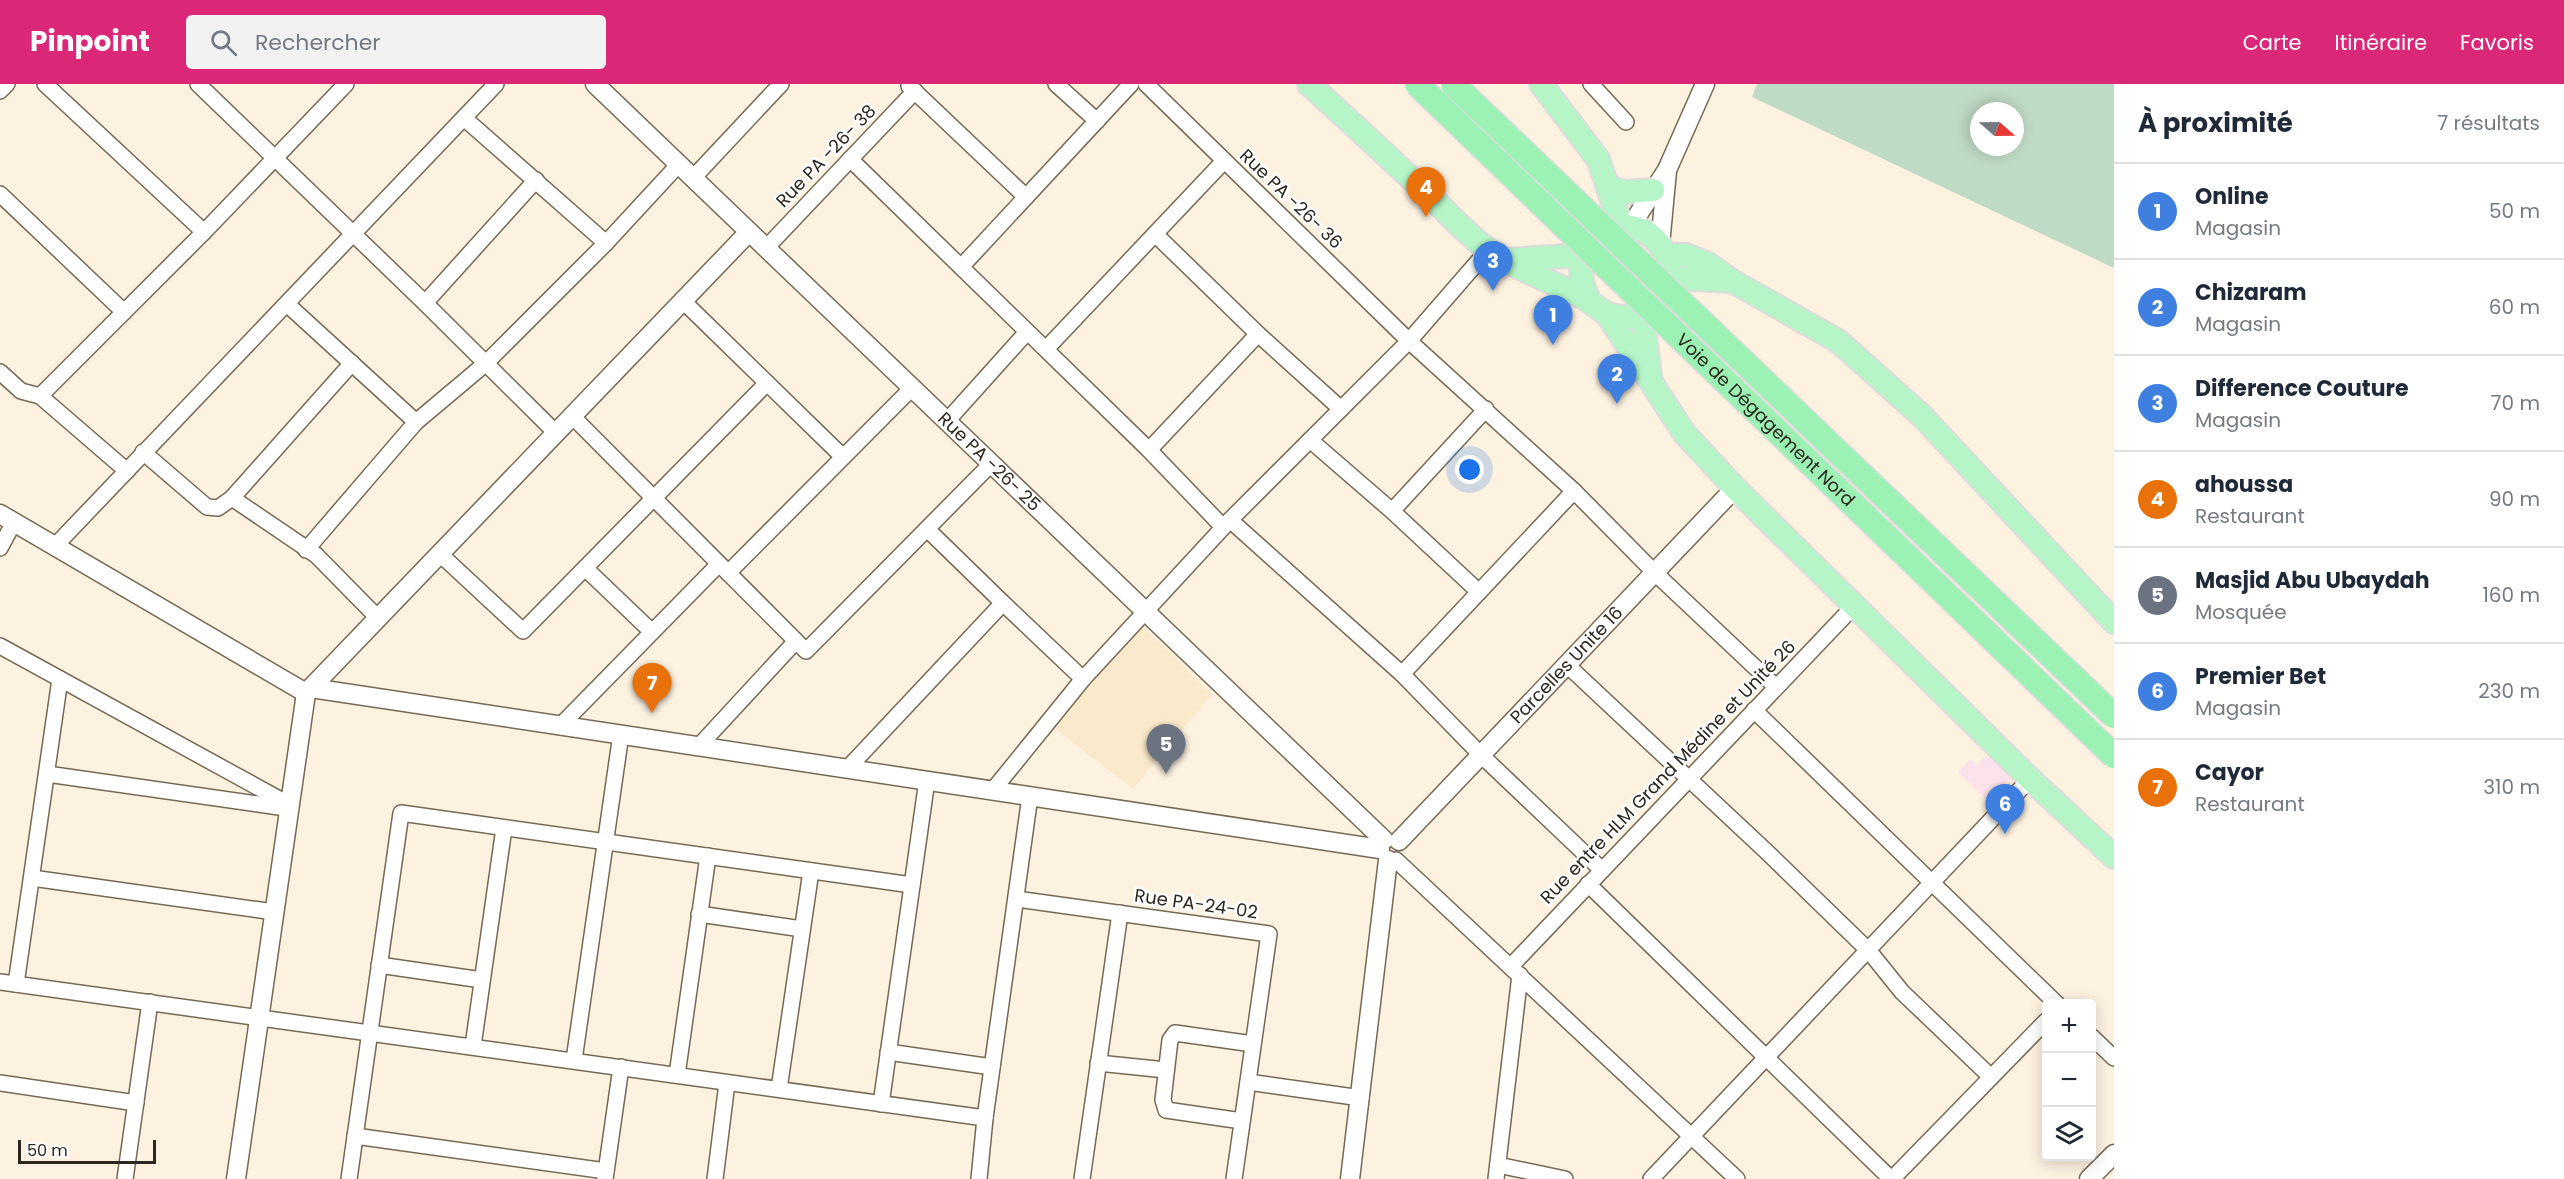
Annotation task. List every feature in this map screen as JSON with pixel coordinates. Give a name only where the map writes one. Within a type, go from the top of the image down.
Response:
[{"type":"highway","name":"Voie de Dégagement Nord","points":[[1416,84],[2114,756]]},
{"type":"highway","name":"Voie de Dégagement Nord","points":[[1453,84],[2114,716]]},
{"type":"main road","points":[[1309,84],[1497,255],[1589,300],[1607,314],[1684,433],[1735,488],[2030,779],[2114,857]]},
{"type":"main road","points":[[1541,84],[1598,159],[1626,228]]},
{"type":"main road","points":[[1597,236],[1598,159]]},
{"type":"main road","points":[[1610,188],[1626,192],[1653,190]]},
{"type":"main road","points":[[1589,300],[1580,278],[1583,255],[1597,236],[1607,230],[1626,228],[1652,236],[1663,250],[1669,278],[1660,299],[1642,314],[1618,317],[1607,314]]},
{"type":"main road","points":[[1663,250],[1686,255],[1708,264],[1732,282],[1846,349],[1921,416],[2114,622]]},
{"type":"main road","points":[[1497,255],[1583,255]]},
{"type":"main road","points":[[1669,278],[1732,282]]},
{"type":"main road","points":[[1642,314],[1651,384]]},
{"type":"street","points":[[0,91],[7,84]]},
{"type":"street","points":[[45,84],[204,232]]},
{"type":"street","points":[[198,84],[556,433]]},
{"type":"street","points":[[40,396],[204,232],[346,84]]},
{"type":"street","points":[[55,546],[288,305],[496,84]]},
{"type":"street","name":"Rue PA -26- 25","points":[[595,84],[1145,611],[1389,850]]},
{"type":"street","points":[[1056,84],[1097,121]]},
{"type":"street","points":[[961,267],[1131,84]]},
{"type":"street","name":"Rue PA -26- 36","points":[[1146,84],[1408,341],[1486,409],[1574,491],[1654,572],[1776,687]]},
{"type":"street","points":[[1592,84],[1626,122]]},
{"type":"street","points":[[1626,228],[1667,170],[1705,84]]},
{"type":"street","points":[[693,178],[777,85]]},
{"type":"street","points":[[911,88],[1026,197]]},
{"type":"street","name":"Rue PA -26- 38","points":[[766,248],[850,159],[911,88]]},
{"type":"street","points":[[464,118],[606,243]]},
{"type":"street","points":[[850,159],[1226,524],[1401,674],[1480,755],[1602,870]]},
{"type":"street","points":[[1046,349],[1224,161]]},
{"type":"street","points":[[306,550],[416,422],[485,364],[606,243],[679,164]]},
{"type":"street","points":[[1663,250],[1667,170]]},
{"type":"street","points":[[425,303],[536,180]]},
{"type":"street","points":[[0,194],[124,312]]},
{"type":"street","points":[[236,1179],[308,690],[749,232]]},
{"type":"street","points":[[1155,234],[1258,334],[1341,409]]},
{"type":"street","points":[[993,790],[1083,679],[1226,524],[1497,255]]},
{"type":"street","points":[[683,301],[843,457]]},
{"type":"street","points":[[288,305],[416,422]]},
{"type":"street","points":[[947,421],[1027,332]]},
{"type":"street","points":[[1149,450],[1258,334]]},
{"type":"street","points":[[144,452],[207,507],[218,508],[232,498],[352,363]]},
{"type":"street","points":[[0,372],[21,392],[40,396],[127,471]]},
{"type":"street","points":[[440,554],[523,631],[766,382]]},
{"type":"street","points":[[561,725],[652,632],[843,457],[912,388]]},
{"type":"street","points":[[1392,511],[1486,409]]},
{"type":"street","points":[[572,416],[806,651],[991,464]]},
{"type":"street","points":[[1310,440],[1392,511],[1479,592]]},
{"type":"street","name":"Parcelles Unite 16","points":[[1389,850],[1735,488]]},
{"type":"street","points":[[1401,674],[1574,491]]},
{"type":"street","points":[[232,498],[316,555],[378,618]]},
{"type":"street","points":[[0,548],[7,518],[308,690],[561,725],[1389,850],[1737,1179]]},
{"type":"street","points":[[927,529],[1083,679]]},
{"type":"street","points":[[585,568],[652,632]]},
{"type":"street","points":[[848,768],[1003,603]]},
{"type":"street","name":"Rue entre HLM Grand Médine et Unité 26","points":[[1515,970],[1588,884],[1854,606]]},
{"type":"street","points":[[699,746],[796,641]]},
{"type":"street","points":[[0,646],[290,807]]},
{"type":"street","points":[[1567,665],[1869,951],[1902,992],[1991,1077]]},
{"type":"street","points":[[16,984],[60,679]]},
{"type":"street","points":[[1754,710],[2052,999]]},
{"type":"street","points":[[574,1060],[621,734]]},
{"type":"street","points":[[47,774],[290,807]]},
{"type":"street","points":[[1651,1179],[2030,779]]},
{"type":"street","points":[[881,1104],[927,780]]},
{"type":"street","points":[[979,1179],[985,1118],[1030,796]]},
{"type":"street","points":[[349,1179],[401,813],[912,885]]},
{"type":"street","points":[[473,1046],[504,828]]},
{"type":"street","points":[[1350,1179],[1389,850]]},
{"type":"street","points":[[676,1075],[708,856]]},
{"type":"street","points":[[779,1089],[811,871]]},
{"type":"street","points":[[32,878],[274,912]]},
{"type":"street","points":[[1588,884],[1892,1179],[2042,1025]]},
{"type":"street","name":"Rue PA-24-02","points":[[1016,899],[1269,934],[1234,1179]]},
{"type":"street","points":[[1082,1179],[1120,913]]},
{"type":"street","points":[[699,914],[802,929]]},
{"type":"street","points":[[379,965],[482,980]]},
{"type":"street","points":[[1515,970],[1497,1172],[1565,1179]]},
{"type":"street","points":[[0,982],[260,1016],[985,1118]]},
{"type":"street","points":[[125,1179],[150,1002]]},
{"type":"street","points":[[1242,1121],[1166,1110],[1163,1100],[1170,1040],[1175,1034],[1253,1044]]},
{"type":"street","points":[[2096,1041],[2114,1058]]},
{"type":"street","points":[[888,1052],[992,1067]]},
{"type":"street","points":[[1098,1063],[1166,1070]]},
{"type":"street","points":[[355,1136],[557,1172],[606,1175],[621,1067]]},
{"type":"street","points":[[1248,1082],[1361,1098]]},
{"type":"street","points":[[0,1083],[136,1102]]},
{"type":"street","points":[[715,1179],[727,1083]]},
{"type":"street","points":[[2089,1179],[2114,1154]]},
{"type":"shaded area","points":[[1139,623],[1212,694],[1133,789],[1048,723]]},
{"type":"shaded area","points":[[1986,756],[1989,759],[1991,756],[2012,776],[1988,801],[1958,772],[1971,759],[1977,765]]},
{"type":"green space","points":[[1757,84],[2114,84],[2114,268],[1752,97]]},
{"type":"place","name":"ahoussa","points":[[1426,217]]},
{"type":"place","name":"Difference Couture","points":[[1493,291]]},
{"type":"place","name":"Online","points":[[1553,345]]},
{"type":"place","name":"Chizaram","points":[[1617,404]]},
{"type":"place","name":"Cayor","points":[[652,713]]},
{"type":"place","name":"Masjid Abu Ubaydah","points":[[1166,774]]},
{"type":"place","name":"Premier Bet","points":[[2005,834]]}]
